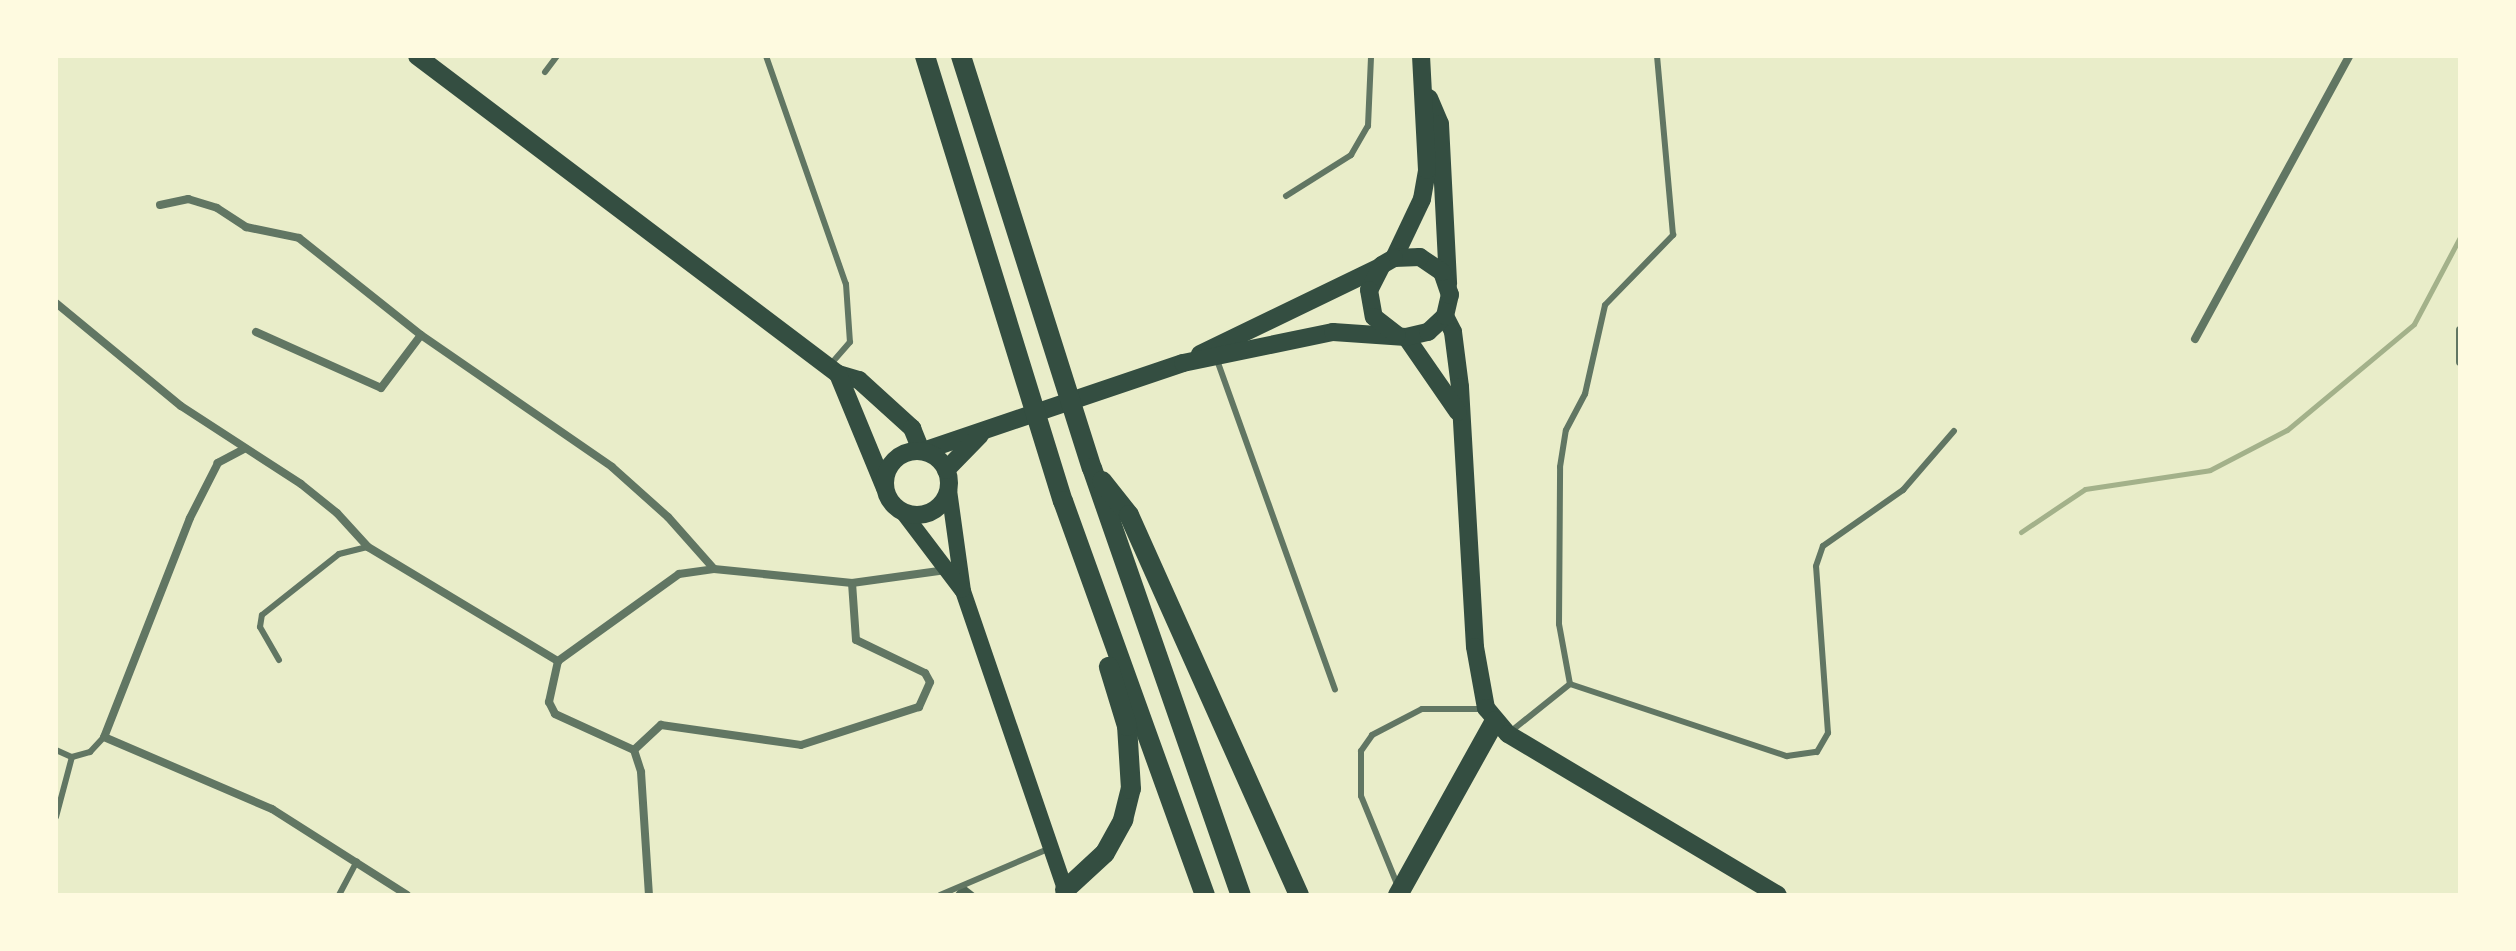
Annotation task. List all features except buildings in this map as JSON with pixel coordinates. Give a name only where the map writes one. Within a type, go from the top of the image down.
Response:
[{"type":"highway","points":[[925,56],[1063,501],[1205,895]]},
{"type":"highway","points":[[961,56],[1092,468],[1241,895]]},
{"type":"highway","points":[[1092,468],[1129,515],[1299,895]]},
{"type":"highway","points":[[1063,501],[1072,553],[1127,726],[1132,762],[1123,820],[1096,865],[1066,893]]},
{"type":"highway","points":[[1400,894],[1496,721]]},
{"type":"main road","points":[[417,56],[833,370],[859,380],[912,428],[924,450],[946,470],[963,591],[1066,893]]},
{"type":"main road","points":[[1421,56],[1426,91],[1427,170],[1422,199],[1369,290],[1369,304],[1384,328],[1401,336],[1458,412]]},
{"type":"main road","points":[[1426,91],[1440,124],[1448,284],[1445,316],[1453,332],[1475,647],[1496,721],[1759,889],[1778,895]]},
{"type":"main road","points":[[885,488],[890,465],[898,456],[984,433],[1183,363],[1388,262],[1420,257],[1442,272],[1448,284]]},
{"type":"main road","points":[[1183,363],[1333,332],[1401,336],[1428,332],[1445,316]]},
{"type":"main road","points":[[833,370],[885,488],[963,591]]},
{"type":"main road","points":[[946,470],[984,433]]},
{"type":"main road","points":[[902,511],[931,512],[949,490]]},
{"type":"street","points":[[2195,339],[2349,56]]},
{"type":"street","points":[[160,205],[188,199],[217,208],[246,227],[299,238],[421,335],[612,467],[668,517],[714,569]]},
{"type":"street","points":[[56,303],[181,406],[337,513],[368,547],[558,661]]},
{"type":"street","points":[[256,332],[370,388],[381,388],[421,335]]},
{"type":"street","points":[[2459,332],[2460,362]]},
{"type":"street","points":[[244,449],[218,463],[190,518],[104,737],[272,809],[407,895]]},
{"type":"street","points":[[649,895],[641,772],[634,750],[555,714],[549,702],[558,661],[679,574],[714,569],[852,583],[946,570]]},
{"type":"street","points":[[634,750],[661,725],[801,745],[919,707],[930,682],[925,673],[856,640],[852,583]]},
{"type":"lane","points":[[545,72],[557,56]]},
{"type":"lane","points":[[766,56],[846,284],[850,342],[833,370]]},
{"type":"lane","points":[[1286,196],[1351,155],[1368,126],[1371,56]]},
{"type":"lane","points":[[1570,684],[1559,624],[1560,467],[1566,430],[1585,394],[1605,305],[1673,235],[1657,56]]},
{"type":"lane","points":[[1216,357],[1335,690]]},
{"type":"lane","points":[[1400,894],[1361,796],[1361,751],[1372,735],[1422,709],[1496,721],[1570,684],[1787,756],[1817,752],[1828,733],[1816,566],[1823,546],[1903,490],[1954,431]]},
{"type":"lane","points":[[279,660],[260,627],[262,615],[339,554],[368,547]]},
{"type":"lane","points":[[56,750],[72,757],[90,752],[104,737]]},
{"type":"lane","points":[[56,817],[72,757]]},
{"type":"lane","points":[[940,895],[1051,848]]},
{"type":"lane","points":[[339,895],[357,861]]},
{"type":"waterway","points":[[2021,532],[2085,489],[2210,470],[2287,430],[2414,324],[2460,237]]}]
